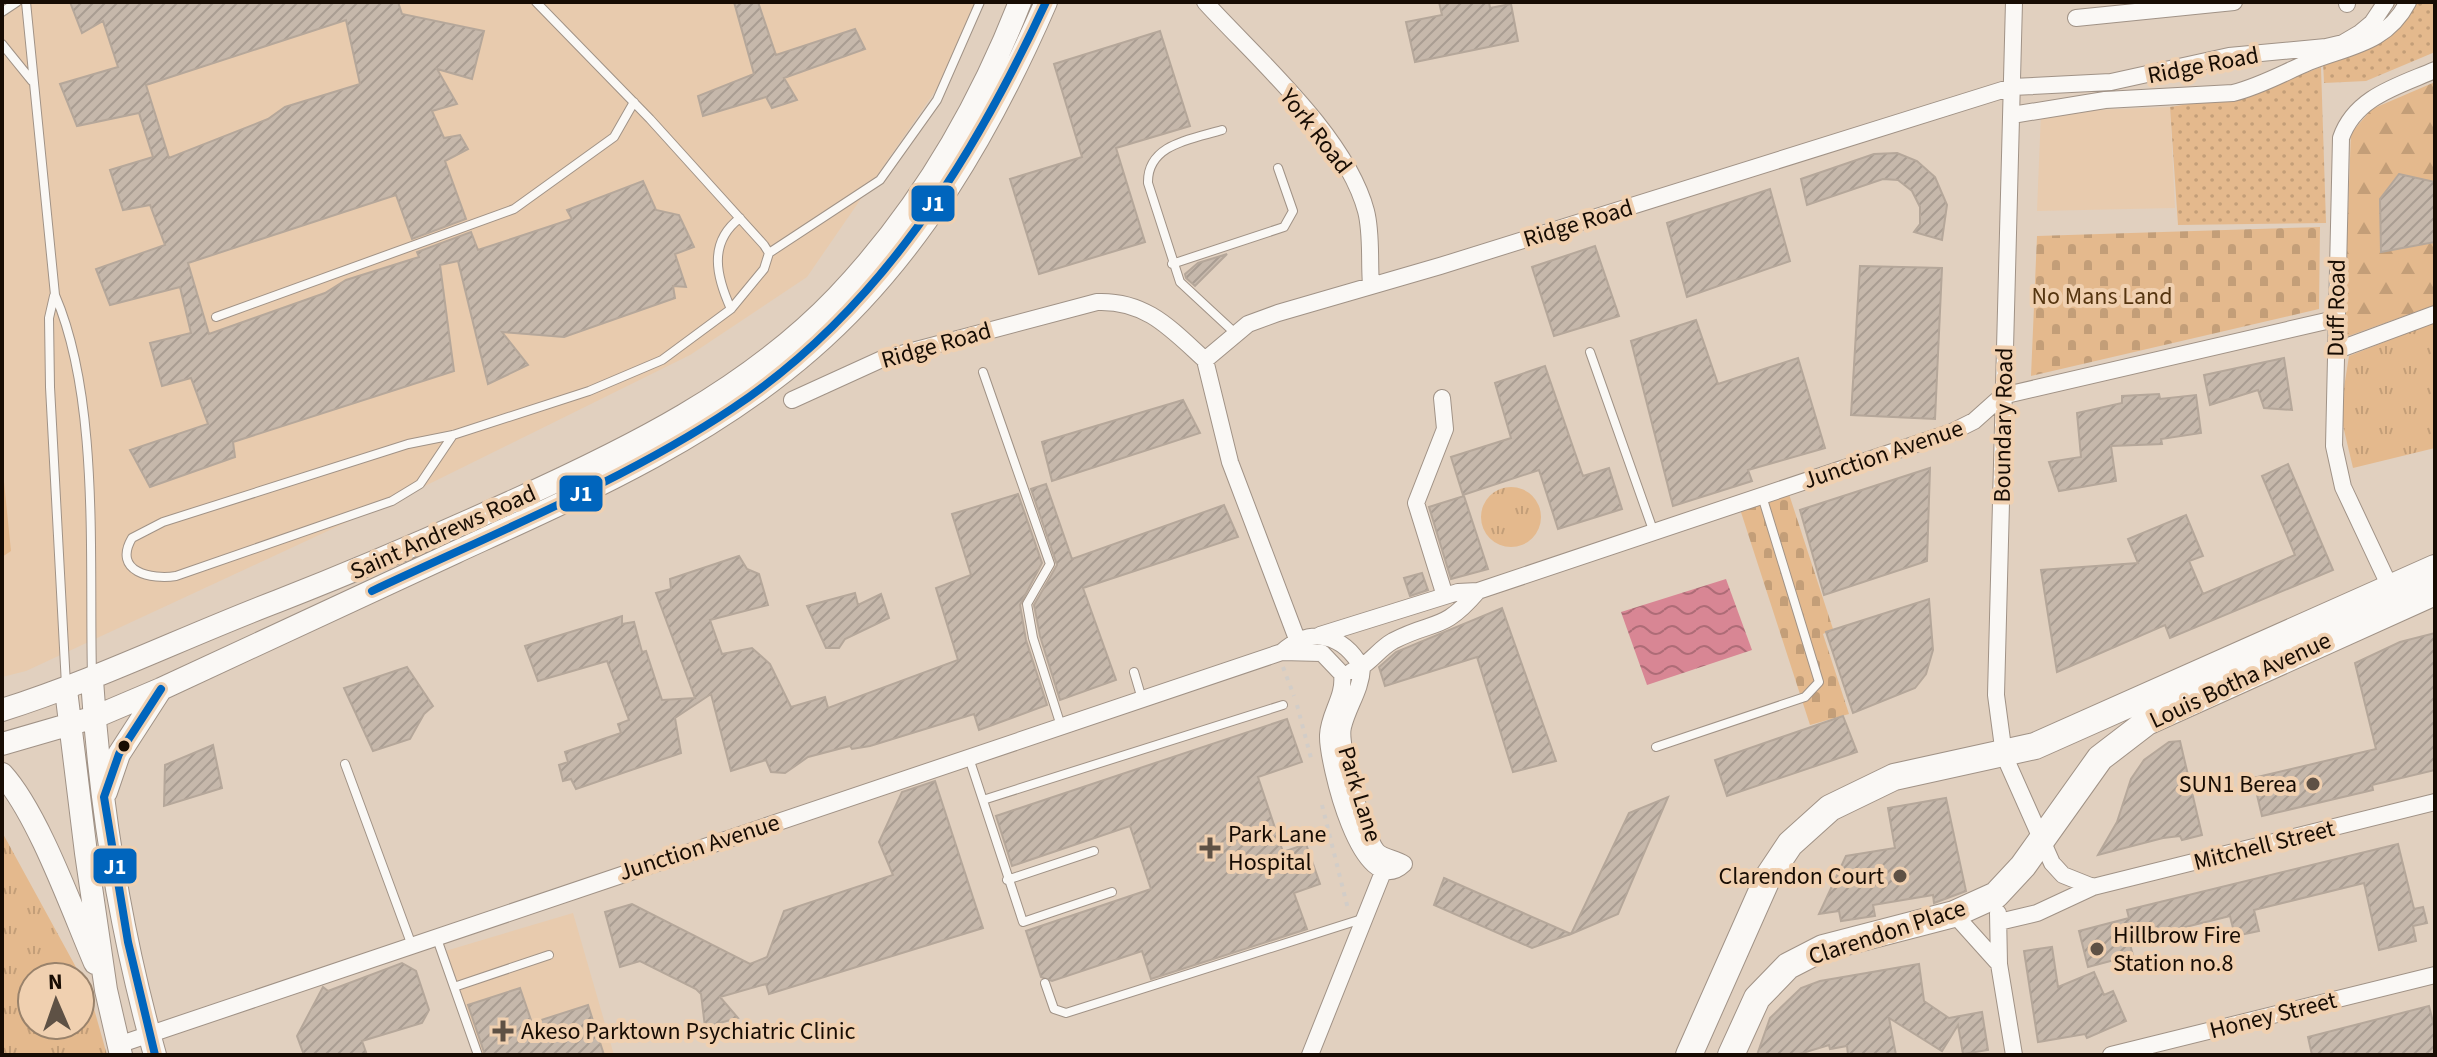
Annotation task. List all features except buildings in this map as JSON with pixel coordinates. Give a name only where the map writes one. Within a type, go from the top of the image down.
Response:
[{"type":"main road","name":"Saint Andrews Road","points":[[2,710],[92,680],[219,624],[364,567],[576,473],[686,415],[749,373],[837,297],[923,193],[973,110],[1020,2]]},
{"type":"main road","name":"Saint Andrews Road","points":[[2,744],[95,717],[161,689],[630,469],[708,427],[788,369],[854,309],[936,208],[1001,99],[1046,2]]},
{"type":"main road","points":[[2418,581],[2435,562]]},
{"type":"main road","name":"Louis Botha Avenue","points":[[1689,1055],[1768,877],[1807,825],[1864,789],[1927,769],[2004,755],[2073,731],[2418,581]]},
{"type":"main road","name":"Louis Botha Avenue","points":[[1996,895],[2023,866],[2100,758],[2147,722],[2418,581]]},
{"type":"main road","points":[[92,680],[104,797],[128,942],[155,1055]]},
{"type":"main road","points":[[104,797],[119,754],[161,689]]},
{"type":"main road","points":[[66,690],[68,726],[106,990],[119,1050]]},
{"type":"main road","points":[[2,774],[42,843],[106,990]]},
{"type":"main road","name":"Clarendon Place","points":[[1732,1054],[1757,998],[1788,966],[1823,948],[1954,914],[1996,895]]},
{"type":"street","name":"York Road","points":[[1205,2],[1339,153],[1357,185],[1367,214],[1371,285]]},
{"type":"street","name":"Boundary Road","points":[[2014,2],[2002,396],[2002,520],[1995,668],[2004,755],[2041,840]]},
{"type":"street","points":[[2076,18],[2234,2]]},
{"type":"street","name":"Ridge Road","points":[[792,400],[882,359],[1097,302],[1117,301],[1154,314],[1205,360],[1248,324],[1278,313],[2012,87],[2111,82],[2229,56],[2326,47],[2360,33],[2372,23],[2386,2]]},
{"type":"street","points":[[2012,115],[2071,103],[2233,93],[2252,88],[2309,63],[2370,42],[2389,30],[2408,2]]},
{"type":"street","name":"Duff Road","points":[[2418,581],[2337,466],[2334,446],[2335,319],[2341,138],[2347,120],[2371,98],[2435,70]]},
{"type":"street","points":[[2335,351],[2435,314]]},
{"type":"street","name":"Junction Avenue","points":[[1320,635],[1445,596],[1478,591],[1952,432],[1974,421],[2002,396],[2335,319]]},
{"type":"street","points":[[1205,360],[1230,462],[1299,644],[1322,653],[1342,674]]},
{"type":"street","points":[[1442,398],[1445,429],[1427,468],[1416,503],[1445,596]]},
{"type":"street","name":"Junction Avenue","points":[[1342,674],[1362,668],[1394,640],[1456,617],[1478,591]]},
{"type":"street","points":[[1299,644],[1320,635],[1347,650],[1362,668]]},
{"type":"street","name":"Junction Avenue","points":[[119,1050],[149,1033],[1299,644]]},
{"type":"street","name":"Park Lane","points":[[1342,674],[1342,690],[1329,724],[1330,752],[1349,819],[1365,859],[1383,872],[1398,870],[1404,864],[1376,849],[1343,747],[1343,726],[1359,688],[1362,668]]},
{"type":"street","name":"Mitchell Street","points":[[1999,922],[2037,913],[2093,887],[2435,802]]},
{"type":"street","points":[[2041,840],[2063,875],[2093,887]]},
{"type":"street","name":"Park Lane","points":[[1310,1055],[1358,920],[1383,872]]},
{"type":"street","points":[[1996,895],[1999,964],[2014,1055]]},
{"type":"street","points":[[1954,914],[1999,964]]},
{"type":"street","name":"Honey Street","points":[[2111,1055],[2435,975]]},
{"type":"lane","points":[[2,12],[17,2]]},
{"type":"lane","points":[[26,2],[55,295],[81,391],[92,680]]},
{"type":"lane","points":[[536,2],[634,102],[769,253]]},
{"type":"lane","points":[[453,435],[420,484],[392,501],[176,576],[146,577],[131,567],[127,559],[132,538],[163,522],[422,439],[453,435],[589,391],[662,360],[731,309],[764,269],[769,253],[880,180],[937,100],[980,2]]},
{"type":"lane","points":[[2,44],[32,82]]},
{"type":"lane","points":[[216,317],[514,209],[614,137],[634,102]]},
{"type":"lane","points":[[1222,130],[1161,152],[1149,170],[1148,183],[1180,282],[1235,333]]},
{"type":"lane","points":[[1172,264],[1284,227],[1293,211],[1278,168]]},
{"type":"lane","points":[[731,309],[715,274],[720,247],[740,218]]},
{"type":"lane","points":[[55,295],[49,318],[50,387],[66,690]]},
{"type":"lane","points":[[1590,352],[1653,530]]},
{"type":"lane","points":[[983,372],[1050,564],[1027,604],[1033,638],[1061,726]]},
{"type":"lane","points":[[1656,747],[1805,697],[1819,682],[1762,496]]},
{"type":"lane","points":[[1134,672],[1142,699]]},
{"type":"lane","points":[[983,800],[1283,705]]},
{"type":"lane","points":[[968,758],[1025,926],[1112,892]]},
{"type":"lane","points":[[345,764],[411,943]]},
{"type":"lane","points":[[1007,880],[1094,851]]},
{"type":"lane","points":[[1045,983],[1054,1009],[1066,1013],[1358,920]]},
{"type":"lane","points":[[435,935],[478,1055]]},
{"type":"lane","points":[[454,987],[549,955]]},
{"type":"path","points":[[1279,653],[1314,772]]},
{"type":"path","points":[[1321,802],[1358,920]]},
{"type":"shaded area","points":[[2,2],[978,2],[938,87],[807,277],[690,355],[431,483],[26,671],[2,677]]},
{"type":"shaded area","points":[[2170,107],[2175,208],[2037,211],[2041,112]]},
{"type":"shaded area","points":[[573,913],[614,1055],[474,1055],[442,952]]},
{"type":"green space","points":[[2414,2],[2435,2],[2435,52],[2366,81],[2324,83],[2323,62]]},
{"type":"green space","points":[[2321,67],[2326,223],[2178,225],[2170,107],[2251,94]]},
{"type":"green space","points":[[2435,82],[2435,305],[2343,338],[2351,133],[2372,109]]},
{"type":"green space","name":"No Mans Land","points":[[2320,227],[2319,309],[2031,376],[2037,236]]},
{"type":"green space","points":[[2435,316],[2435,448],[2353,468],[2340,413],[2349,356],[2412,331],[2426,317]]},
{"type":"green space","points":[[2,462],[11,551],[2,557]]},
{"type":"green space","points":[[1511,487],[1523,489],[1532,496],[1539,505],[1539,529],[1532,538],[1523,545],[1511,547],[1499,545],[1490,538],[1483,529],[1481,517],[1483,505],[1490,496],[1499,489]]},
{"type":"green space","points":[[1788,491],[1833,629],[1823,634],[1849,714],[1810,725],[1739,506]]},
{"type":"green space","points":[[2,832],[73,961],[16,961],[16,1041],[96,1041],[96,1016],[107,1055],[2,1055]]},
{"type":"water","points":[[1726,579],[1752,650],[1647,685],[1621,612]]},
{"type":"transit line","name":"J1","points":[[372,591],[557,506],[648,459],[733,408],[786,369],[834,325],[877,278],[917,227],[954,174],[987,118],[1046,2]]},
{"type":"transit line","name":"J1","points":[[155,1055],[128,942],[104,797],[119,754],[161,689]]},
{"type":"place","name":"SUN1 Berea","points":[[2313,784]]},
{"type":"place","name":"Park Lane Hospital","points":[[1210,848]]},
{"type":"place","name":"Clarendon Court","points":[[1900,876]]},
{"type":"place","name":"Hillbrow Fire Station no.8","points":[[2097,949]]},
{"type":"place","name":"Akeso Parktown Psychiatric Clinic","points":[[503,1031]]}]
